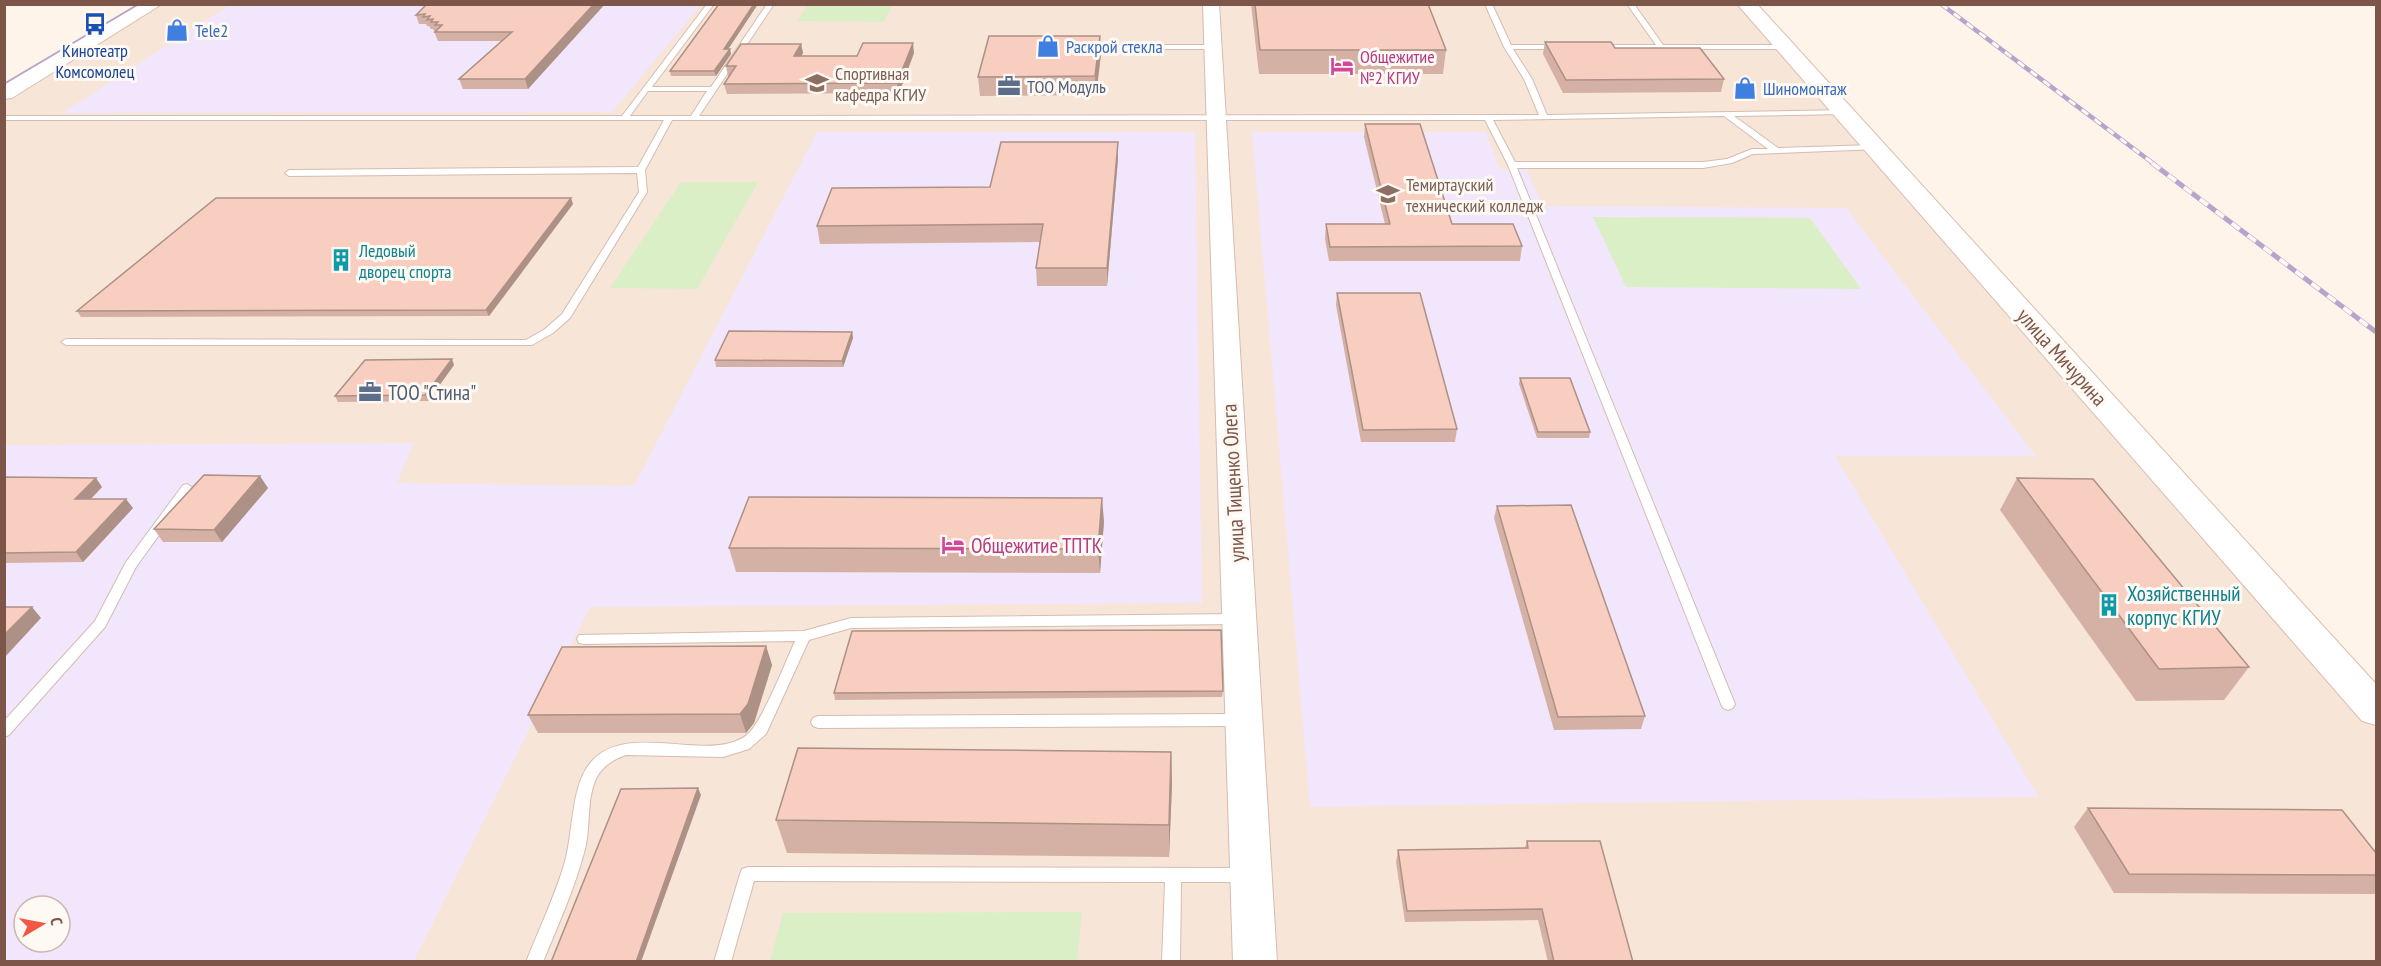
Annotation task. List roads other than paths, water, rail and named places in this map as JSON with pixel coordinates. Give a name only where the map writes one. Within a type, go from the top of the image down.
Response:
[{"type":"main road","points":[[4,93],[153,4]]},
{"type":"main road","name":"улица Мичурина","points":[[1746,4],[1845,112],[2376,710]]},
{"type":"street","name":"улица Тищенко Олега","points":[[1211,4],[1256,962]]},
{"type":"lane","points":[[624,118],[711,4]]},
{"type":"lane","points":[[693,118],[771,4]]},
{"type":"lane","points":[[1488,4],[1508,47],[1528,79],[1544,118]]},
{"type":"lane","points":[[1630,4],[1661,48]]},
{"type":"lane","points":[[1074,47],[1214,47]]},
{"type":"lane","points":[[1508,47],[1565,47]]},
{"type":"lane","points":[[1589,47],[1786,47]]},
{"type":"lane","points":[[646,89],[713,89]]},
{"type":"lane","points":[[4,118],[1544,118],[1845,112]]},
{"type":"lane","points":[[1726,114],[1775,150]]},
{"type":"lane","points":[[66,342],[528,343],[549,332],[566,316],[643,192],[641,170],[669,118]]},
{"type":"lane","points":[[1488,118],[1512,165],[1728,704]]},
{"type":"lane","points":[[1512,165],[1703,165],[1729,161],[1752,152],[1875,147]]},
{"type":"lane","points":[[289,173],[641,170]]},
{"type":"lane","points":[[4,731],[100,624],[131,565],[187,488]]},
{"type":"lane","points":[[584,639],[804,636],[851,623],[1239,619]]},
{"type":"lane","points":[[534,962],[566,885],[578,847],[586,786],[598,764],[626,749],[714,751],[744,745],[761,730],[804,636]]},
{"type":"lane","points":[[818,722],[1244,720]]},
{"type":"lane","points":[[722,962],[748,874],[1252,875]]},
{"type":"lane","points":[[1171,962],[1173,875]]},
{"type":"tram line","points":[[4,84],[139,4]]},
{"type":"railway","points":[[1941,4],[2154,164]]},
{"type":"railway","points":[[2152,163],[2376,332]]},
{"type":"place","name":"Кинотеатр Комсомолец","points":[[95,24]]},
{"type":"place","name":"Tele2","points":[[177,30]]},
{"type":"place","name":"Раскрой стекла","points":[[1048,46]]},
{"type":"place","name":"Общежитие №2 КГИУ","points":[[1342,66]]},
{"type":"place","name":"Спортивная кафедра КГИУ","points":[[817,83]]},
{"type":"place","name":"ТОО Модуль","points":[[1009,86]]},
{"type":"place","name":"Шиномонтаж","points":[[1745,88]]},
{"type":"place","name":"Темиртауский технический колледж","points":[[1388,194]]},
{"type":"place","name":"Ледовый дворец спорта","points":[[341,260]]},
{"type":"place","name":"ТОО \"Стина\"","points":[[370,392]]},
{"type":"place","name":"Общежитие ТПТК","points":[[953,545]]},
{"type":"place","name":"Хозяйственный корпус КГИУ","points":[[2109,605]]}]
